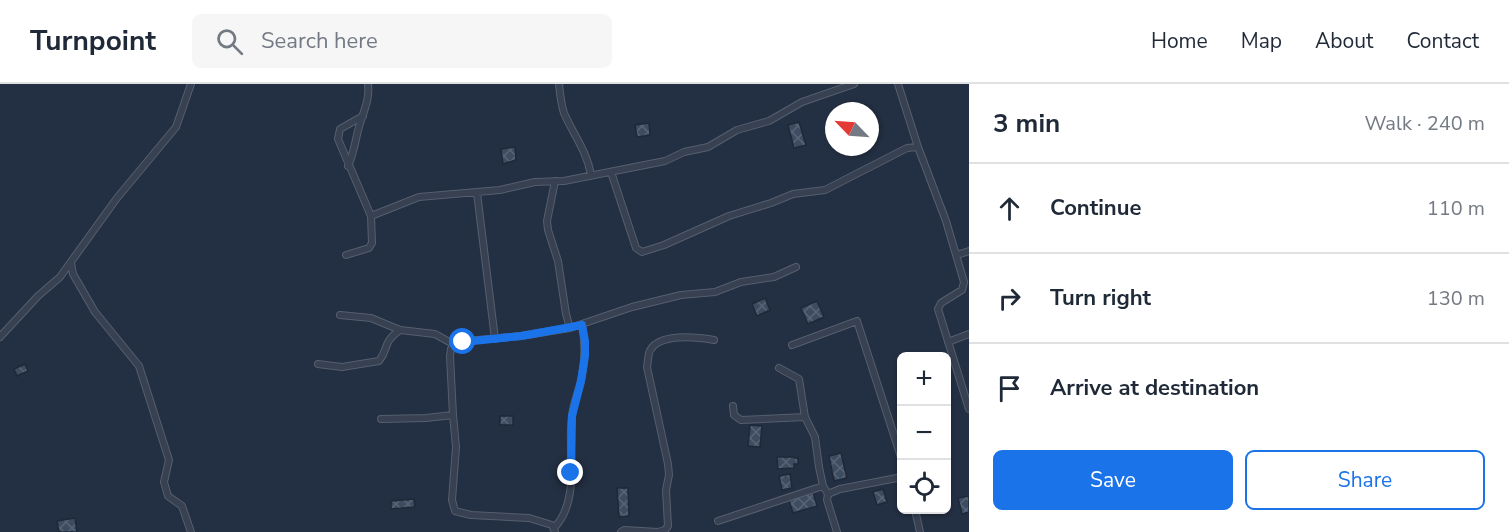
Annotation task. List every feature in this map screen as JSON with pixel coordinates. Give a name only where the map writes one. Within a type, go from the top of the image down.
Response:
[{"type":"street","points":[[0,337],[38,296],[60,277],[117,198],[176,127],[191,84]]},
{"type":"street","points":[[348,166],[356,148],[359,125],[367,105],[368,84]]},
{"type":"street","points":[[559,84],[564,113],[589,160],[591,175]]},
{"type":"street","points":[[371,216],[419,197],[500,190],[535,182],[611,172],[665,161],[684,152],[708,147],[737,130],[769,121],[810,99],[854,84]]},
{"type":"street","points":[[898,84],[918,147],[946,221],[964,286],[962,290],[939,306],[969,409]]},
{"type":"street","points":[[346,255],[369,248],[372,243],[371,216],[338,139],[340,129],[363,116]]},
{"type":"street","points":[[611,172],[636,248],[642,252],[664,245],[729,216],[771,204],[793,194],[825,190],[907,148],[918,147]]},
{"type":"street","points":[[555,181],[547,221],[558,261],[570,328]]},
{"type":"street","points":[[477,193],[495,339]]},
{"type":"street","points":[[957,255],[969,251]]},
{"type":"street","points":[[71,263],[73,274],[95,312],[139,366],[169,460],[164,482],[168,496],[182,506],[191,532]]},
{"type":"street","points":[[340,315],[371,318],[400,330],[435,334],[453,344],[570,328],[632,307],[681,295],[715,292],[741,282],[774,277],[796,267]]},
{"type":"street","points":[[792,345],[857,321],[897,445]]},
{"type":"street","points":[[453,344],[450,356],[456,447],[453,500],[455,511],[471,516],[529,518],[544,521],[555,530],[566,512],[573,458],[572,416],[585,356],[582,325]]},
{"type":"street","points":[[318,364],[342,367],[379,361],[384,355],[388,339],[400,330]]},
{"type":"street","points":[[948,342],[969,334]]},
{"type":"street","points":[[621,532],[624,530],[658,532],[668,526],[666,490],[669,475],[647,368],[652,347],[679,337],[695,336],[714,340]]},
{"type":"street","points":[[778,368],[799,379],[805,417],[815,437],[824,486],[828,494],[826,500],[837,532]]},
{"type":"street","points":[[732,406],[734,415],[741,420],[805,417]]},
{"type":"street","points":[[381,419],[453,415]]},
{"type":"street","points":[[828,494],[840,489],[897,478]]},
{"type":"street","points":[[717,521],[824,486]]},
{"type":"street","points":[[916,514],[920,532]]},
{"type":"building","points":[[799,122],[806,145],[794,148],[788,125]]},
{"type":"building","points":[[649,123],[650,135],[637,137],[635,125]]},
{"type":"building","points":[[515,147],[516,160],[503,164],[501,149]]},
{"type":"building","points":[[765,298],[770,310],[757,316],[752,304]]},
{"type":"building","points":[[817,301],[824,317],[808,324],[801,308]]},
{"type":"building","points":[[25,364],[28,371],[17,376],[14,369]]},
{"type":"building","points":[[500,416],[513,416],[513,425],[500,425]]},
{"type":"building","points":[[750,425],[762,426],[760,447],[748,446]]},
{"type":"building","points":[[841,453],[847,478],[834,481],[829,456]]},
{"type":"building","points":[[777,457],[798,458],[798,464],[794,464],[794,468],[778,469]]},
{"type":"building","points":[[790,474],[792,488],[782,490],[779,476]]},
{"type":"building","points":[[617,488],[628,488],[629,516],[619,517]]},
{"type":"building","points":[[883,489],[887,502],[877,505],[873,492]]},
{"type":"building","points":[[813,492],[817,506],[793,513],[789,500]]},
{"type":"building","points":[[969,496],[969,512],[962,514],[958,498]]},
{"type":"building","points":[[414,499],[415,507],[391,509],[391,501]]},
{"type":"building","points":[[75,518],[77,532],[59,532],[57,521]]},
{"type":"route","points":[[463,342],[521,336],[582,325],[585,356],[572,416],[571,473]]}]
